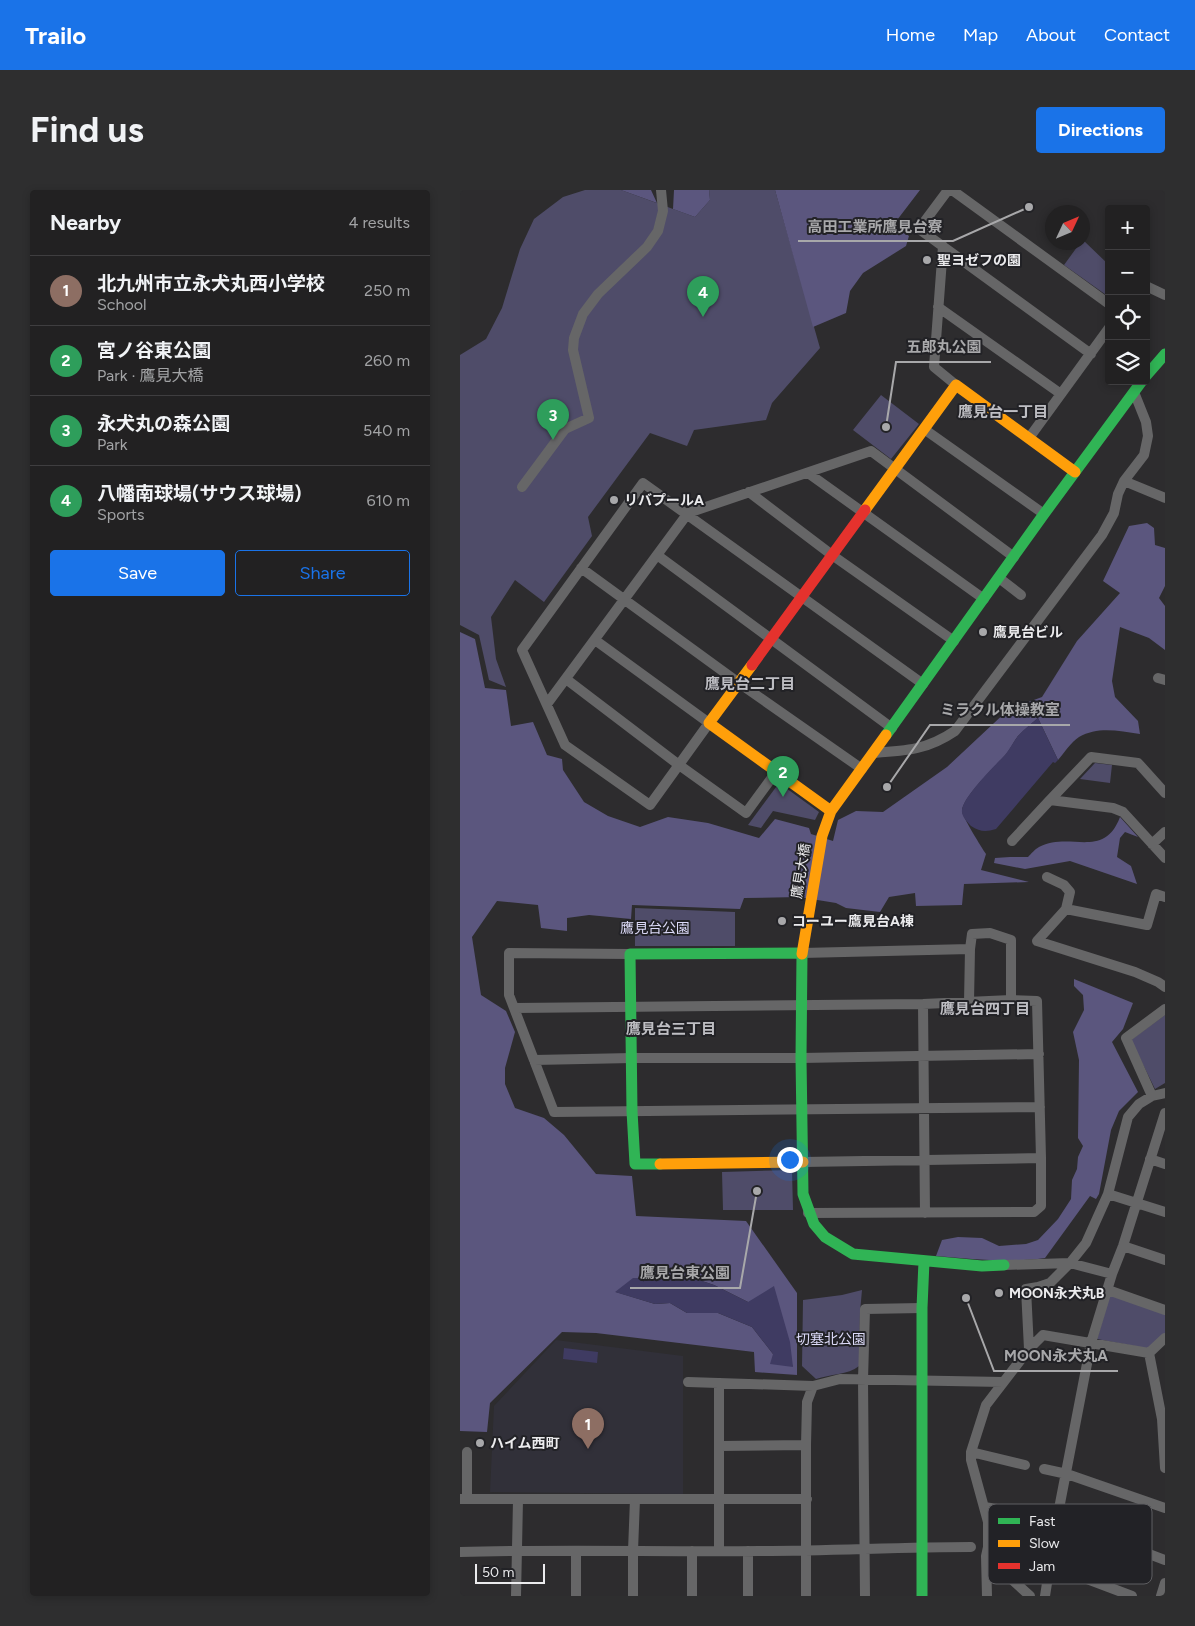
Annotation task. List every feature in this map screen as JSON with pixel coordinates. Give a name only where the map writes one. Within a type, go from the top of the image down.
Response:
[{"type":"street","points":[[522,487],[565,429],[589,418],[573,350],[574,338],[583,314],[598,294],[647,248],[658,231],[663,211],[662,190]]},
{"type":"street","points":[[948,190],[919,229],[1091,354]]},
{"type":"street","points":[[952,190],[1105,301]]},
{"type":"street","points":[[943,246],[934,367],[1075,472]]},
{"type":"street","points":[[1150,288],[1165,295]]},
{"type":"street","points":[[938,307],[1061,394]]},
{"type":"street","points":[[1029,438],[1105,334]]},
{"type":"street","points":[[1150,371],[1165,354]]},
{"type":"street","points":[[923,684],[802,597],[688,513],[643,483],[522,650],[565,744],[650,805],[709,723],[802,597],[956,385]]},
{"type":"street","name":"鷹見大橋","points":[[808,1213],[803,1194],[802,1162],[802,953],[822,836],[831,811],[1139,385]]},
{"type":"street","points":[[874,753],[918,749],[940,742],[955,731],[1102,535],[1114,513],[1118,494],[1124,481],[1144,455],[1148,436],[1146,422],[1134,392]]},
{"type":"street","points":[[924,429],[1044,514]]},
{"type":"street","points":[[547,704],[688,513],[871,452],[1014,557]]},
{"type":"street","points":[[808,473],[984,599]]},
{"type":"street","points":[[1124,481],[1165,498]]},
{"type":"street","points":[[749,492],[832,555],[954,641]]},
{"type":"street","points":[[657,554],[892,728]]},
{"type":"street","points":[[581,568],[739,683],[862,768]]},
{"type":"street","points":[[999,578],[1021,596]]},
{"type":"street","points":[[595,640],[831,811]]},
{"type":"street","points":[[566,679],[679,765],[746,813],[776,772]]},
{"type":"street","points":[[1012,841],[1090,757],[1138,763],[1165,793]]},
{"type":"street","points":[[1050,800],[1113,808],[1123,812],[1165,858]]},
{"type":"street","points":[[1152,844],[1165,832]]},
{"type":"street","points":[[1046,877],[1064,885],[1070,892],[1066,909],[1037,941],[1135,972],[1165,987]]},
{"type":"street","points":[[1066,909],[1147,925],[1156,894],[1165,897]]},
{"type":"street","points":[[969,1002],[972,934],[990,933],[1011,940],[1011,1000]]},
{"type":"street","points":[[970,949],[802,953],[509,953],[509,995],[554,1112],[1040,1107]]},
{"type":"street","points":[[630,954],[632,1111],[635,1164],[1041,1158]]},
{"type":"street","points":[[515,1008],[1037,1001],[1041,1206],[1034,1212],[808,1213]]},
{"type":"street","points":[[923,1004],[925,1213]]},
{"type":"street","points":[[1152,1096],[1126,1038],[1165,1009]]},
{"type":"street","points":[[534,1060],[1039,1054]]},
{"type":"street","points":[[1029,1349],[1026,1289],[1038,1288],[1050,1283],[1086,1243],[1108,1194],[1128,1117],[1139,1104],[1152,1096],[1165,1093]]},
{"type":"street","points":[[1060,1504],[1091,1343],[1165,1113]]},
{"type":"street","points":[[1150,1159],[1165,1164]]},
{"type":"street","points":[[1108,1194],[1165,1212]]},
{"type":"street","points":[[808,1213],[820,1233],[834,1245],[852,1254],[982,1266],[1070,1263],[1112,1274]]},
{"type":"street","points":[[1123,1246],[1165,1260]]},
{"type":"street","points":[[922,1596],[922,1308],[924,1261]]},
{"type":"street","points":[[1108,1290],[1165,1310]]},
{"type":"street","points":[[864,1596],[863,1380],[865,1309],[922,1308]]},
{"type":"street","points":[[986,1596],[988,1522],[971,1460],[971,1452],[986,1405],[1029,1349],[1043,1335],[1149,1353]]},
{"type":"street","points":[[1149,1353],[1165,1338]]},
{"type":"street","points":[[1149,1353],[1162,1420],[1165,1468]]},
{"type":"street","points":[[688,1382],[813,1386],[840,1379],[1003,1382]]},
{"type":"street","points":[[719,1383],[719,1550]]},
{"type":"street","points":[[806,1596],[807,1402],[813,1386]]},
{"type":"street","points":[[720,1446],[806,1446]]},
{"type":"street","points":[[467,1452],[464,1499],[807,1499]]},
{"type":"street","points":[[971,1452],[1025,1465]]},
{"type":"street","points":[[1044,1469],[1067,1474],[1165,1508]]},
{"type":"street","points":[[633,1596],[635,1499]]},
{"type":"street","points":[[516,1596],[518,1500]]},
{"type":"street","points":[[984,1507],[988,1508]]},
{"type":"street","points":[[460,1552],[517,1550],[806,1551],[971,1547]]},
{"type":"street","points":[[576,1551],[576,1596]]},
{"type":"street","points":[[692,1551],[692,1596]]},
{"type":"street","points":[[748,1551],[748,1596]]},
{"type":"street","points":[[1152,1555],[1165,1560]]},
{"type":"street","points":[[1161,1596],[1165,1583]]},
{"type":"street","points":[[1017,1584],[1030,1596]]},
{"type":"street","points":[[1101,1584],[1132,1596]]},
{"type":"shaded area","points":[[621,190],[651,190],[657,203]]},
{"type":"shaded area","points":[[674,190],[709,190],[710,200],[695,217],[673,209]]},
{"type":"shaded area","points":[[775,190],[920,190],[894,224],[909,236],[906,246],[863,273],[850,291],[846,313],[813,327]]},
{"type":"shaded area","points":[[1147,523],[1154,528],[1155,545],[1165,548],[1165,586],[1159,598],[1165,606],[1165,650],[1149,638],[1120,627],[1112,681],[1115,697],[1138,721],[1140,734],[1109,730],[1094,731],[1079,737],[1058,760],[1038,718],[1018,736],[1007,753],[974,789],[962,811],[986,854],[981,870],[1029,882],[964,884],[962,905],[916,906],[915,893],[889,897],[880,912],[846,908],[836,903],[799,897],[744,898],[740,909],[632,905],[631,919],[589,915],[567,918],[567,931],[541,928],[538,905],[497,901],[472,937],[481,995],[506,1011],[515,1032],[505,1068],[505,1084],[515,1108],[544,1118],[564,1135],[596,1174],[632,1176],[636,1216],[746,1221],[797,1293],[797,1375],[755,1372],[754,1352],[596,1333],[562,1332],[490,1403],[487,1432],[460,1431],[460,632],[475,639],[485,688],[506,690],[511,726],[533,722],[547,755],[562,759],[563,770],[584,802],[608,816],[640,827],[668,817],[708,823],[759,838],[775,819],[809,828],[811,834],[833,841],[838,820],[856,811],[883,812],[947,767],[1009,709],[1042,697],[1077,641],[1120,593],[1103,581],[1129,526]],"holes":[[[693,1278],[714,1285],[748,1302],[793,1366],[773,1354],[752,1327],[718,1313],[687,1313],[670,1303],[655,1304],[616,1292]]]},
{"type":"shaded area","points":[[1038,718],[1058,760],[1055,763],[1053,762],[996,829],[983,831],[974,828],[963,817],[962,812],[968,797],[980,781],[1005,755],[1018,736]]},
{"type":"shaded area","points":[[1120,817],[1138,837],[1125,832],[1120,838],[1117,857],[1131,866],[1137,884],[1070,861],[1025,869],[994,863],[995,858],[1028,857],[1038,848],[1051,843],[1096,841],[1105,838],[1113,830]]},
{"type":"shaded area","points":[[1074,979],[1133,1003],[1123,1029],[1112,1042],[1138,1092],[1119,1111],[1111,1130],[1099,1194],[1096,1199],[1090,1196],[1045,1258],[1004,1260],[936,1256],[942,1240],[958,1237],[982,1238],[999,1246],[1026,1244],[1038,1240],[1058,1219],[1071,1199],[1072,1180],[1083,1146],[1078,1138],[1079,1060],[1073,1032],[1084,1010],[1083,995],[1074,986]]},
{"type":"shaded area","points":[[633,1278],[693,1278],[714,1285],[748,1302],[774,1286],[790,1342],[793,1367],[770,1364],[773,1354],[752,1327],[718,1313],[687,1313],[670,1303],[655,1304],[615,1292]]},
{"type":"shaded area","points":[[556,1340],[683,1356],[683,1494],[490,1492],[494,1406]]},
{"type":"shaded area","points":[[564,1348],[598,1352],[597,1363],[563,1359]]},
{"type":"green space","points":[[585,190],[621,190],[695,217],[710,200],[709,190],[775,190],[820,348],[772,403],[766,420],[694,430],[687,446],[650,433],[588,517],[592,536],[544,602],[515,580],[491,617],[496,659],[506,687],[489,680],[479,635],[460,625],[460,355],[486,339],[502,308],[520,249],[534,219],[563,197]]},
{"type":"green space","points":[[1090,247],[1105,261],[1105,294],[1064,265],[1075,250],[1090,250]]},
{"type":"green space","points":[[881,395],[919,424],[891,459],[853,430]]},
{"type":"green space","points":[[1095,763],[1112,765],[1110,783],[1080,779]]},
{"type":"green space","points":[[779,783],[819,812],[815,820],[773,811],[761,828],[748,825]]},
{"type":"green space","name":"鷹見台公園","points":[[635,908],[735,912],[735,946],[635,946]]},
{"type":"green space","points":[[1165,1015],[1165,1083],[1155,1089],[1131,1040]]},
{"type":"green space","points":[[792,1170],[793,1210],[723,1210],[722,1172]]},
{"type":"green space","name":"切塞北公園","points":[[862,1290],[859,1366],[844,1373],[816,1379],[802,1366],[803,1300],[842,1295]]},
{"type":"green space","points":[[1110,1295],[1165,1314],[1165,1335],[1150,1349],[1097,1339]]},
{"type":"traffic: fast","points":[[1150,371],[1165,354]]},
{"type":"traffic: fast","points":[[886,735],[1139,385]]},
{"type":"traffic: fast","points":[[660,1164],[635,1164],[632,1111],[630,954],[802,953]]},
{"type":"traffic: fast","points":[[802,954],[803,1194],[814,1224],[825,1237],[853,1254],[982,1266],[1004,1265]]},
{"type":"traffic: fast","points":[[922,1596],[922,1308],[924,1261]]},
{"type":"traffic: slow","points":[[865,510],[956,385],[1075,472]]},
{"type":"traffic: slow","points":[[752,665],[709,723],[831,811]]},
{"type":"traffic: slow","points":[[802,954],[822,836],[831,811],[886,735]]},
{"type":"traffic: slow","points":[[660,1164],[803,1162]]},
{"type":"traffic: jam","points":[[752,665],[865,510]]},
{"type":"place","name":"高田工業所鷹見台寮","points":[[1029,207]]},
{"type":"place","name":"聖ヨゼフの園","points":[[927,260]]},
{"type":"place","name":"八幡南球場(サウス球場)","points":[[703,317]]},
{"type":"place","name":"五郎丸公園","points":[[886,427]]},
{"type":"place","name":"永犬丸の森公園","points":[[553,440]]},
{"type":"place","name":"リバプールA","points":[[614,500]]},
{"type":"place","name":"鷹見台ビル","points":[[983,632]]},
{"type":"place","name":"ミラクル体操教室","points":[[887,787]]},
{"type":"place","name":"宮ノ谷東公園","points":[[783,797]]},
{"type":"place","name":"コーユー鷹見台A棟","points":[[782,921]]},
{"type":"place","name":"鷹見台東公園","points":[[757,1191]]},
{"type":"place","name":"MOON永犬丸B","points":[[999,1293]]},
{"type":"place","name":"MOON永犬丸A","points":[[966,1298]]},
{"type":"place","name":"ハイム西町","points":[[480,1443]]},
{"type":"place","name":"北九州市立永犬丸西小学校","points":[[588,1449]]},
{"type":"district","name":"鷹見台一丁目","points":[[1003,412]]},
{"type":"district","name":"鷹見台二丁目","points":[[750,684]]},
{"type":"district","name":"鷹見台四丁目","points":[[985,1009]]},
{"type":"district","name":"鷹見台三丁目","points":[[671,1029]]}]
